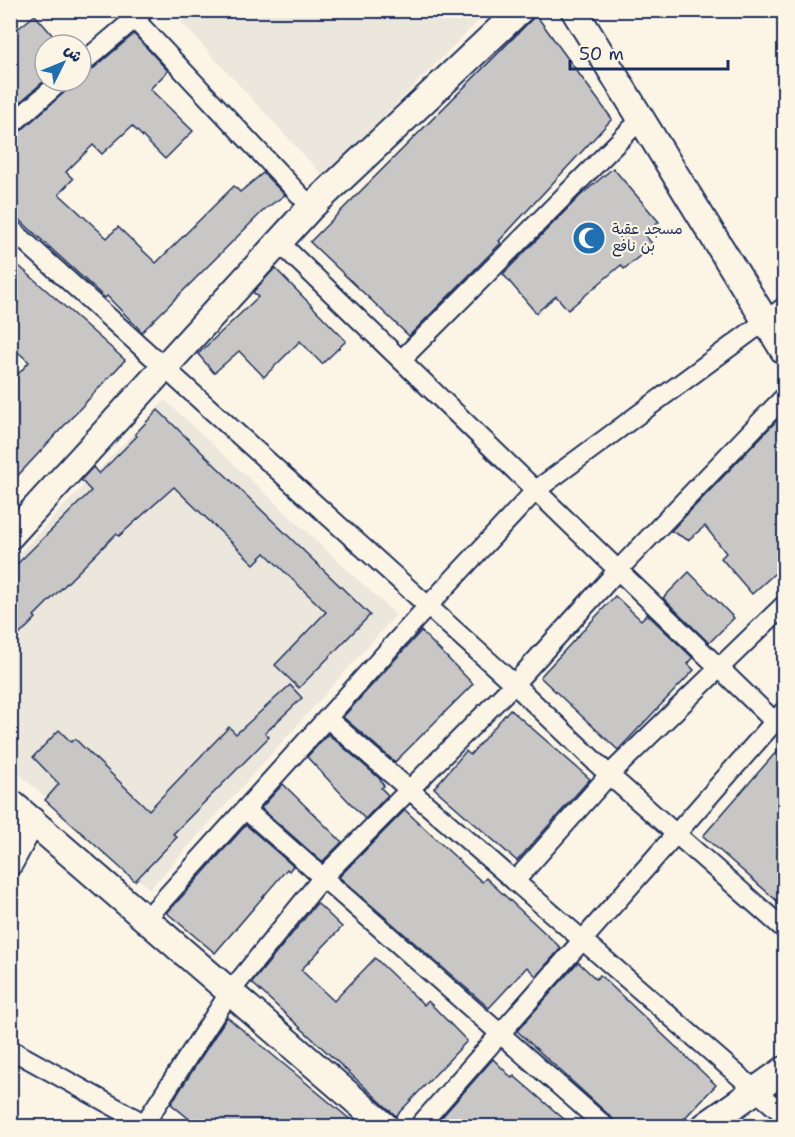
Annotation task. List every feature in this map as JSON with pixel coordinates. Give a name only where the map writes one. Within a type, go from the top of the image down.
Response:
[{"type":"street","points":[[10,536],[163,366],[280,243],[311,207],[520,10]]},
{"type":"street","points":[[574,10],[641,119],[775,315],[784,351]]},
{"type":"street","points":[[93,53],[135,13],[311,207]]},
{"type":"street","points":[[10,126],[47,93]]},
{"type":"street","points":[[401,360],[641,119]]},
{"type":"street","points":[[10,228],[514,684],[609,775],[784,929]]},
{"type":"street","points":[[280,243],[720,669],[780,717],[419,1126]]},
{"type":"street","points":[[146,919],[427,607],[536,490],[775,315]]},
{"type":"street","points":[[10,1049],[146,1126],[230,992],[323,877],[514,684],[618,570],[784,397]]},
{"type":"street","points":[[515,881],[609,775],[784,605]]},
{"type":"street","points":[[327,719],[784,1115]]},
{"type":"street","points":[[10,802],[385,1126]]},
{"type":"street","points":[[246,810],[605,1126]]},
{"type":"street","points":[[10,862],[32,821]]},
{"type":"street","points":[[705,1126],[784,1070]]},
{"type":"shaded area","points":[[198,10],[488,11],[324,177],[181,22]]},
{"type":"shaded area","points":[[165,400],[396,615],[150,889],[11,767],[10,563]]},
{"type":"building","points":[[35,15],[51,33],[33,33],[33,91],[17,105],[10,96],[10,35]]},
{"type":"building","points":[[536,15],[612,119],[499,241],[501,243],[409,336],[310,242]]},
{"type":"building","points":[[134,34],[168,71],[150,89],[193,131],[165,159],[132,126],[102,154],[93,145],[66,172],[73,179],[59,194],[107,238],[118,227],[156,263],[234,186],[240,192],[263,173],[285,195],[265,209],[142,332],[107,296],[105,298],[10,211],[10,137],[17,134],[63,93],[93,93],[93,69]]},
{"type":"building","name":"مسجد عقبة بن نافع","points":[[613,168],[659,222],[645,235],[653,245],[624,269],[621,265],[568,310],[556,296],[536,313],[503,274],[580,196]]},
{"type":"building","points":[[10,258],[125,360],[10,484],[10,383],[29,362],[10,345]]},
{"type":"building","points":[[275,268],[346,341],[322,364],[300,341],[264,377],[239,351],[214,373],[198,354],[258,297],[253,292]]},
{"type":"building","points":[[158,410],[370,615],[299,688],[275,665],[326,612],[265,553],[254,564],[174,487],[119,536],[116,534],[34,616],[36,618],[10,644],[10,571],[91,491],[81,480],[93,467],[99,474],[137,436],[135,434]]},
{"type":"building","points":[[784,413],[784,565],[752,594],[721,558],[726,553],[705,526],[688,540],[671,531]]},
{"type":"building","points":[[689,572],[734,618],[709,643],[663,598]]},
{"type":"building","points":[[615,596],[641,620],[647,614],[693,658],[688,664],[694,670],[618,750],[540,677]]},
{"type":"building","points":[[421,631],[473,684],[395,762],[343,717]]},
{"type":"building","points":[[290,685],[302,698],[265,733],[269,737],[173,834],[177,837],[135,881],[45,800],[59,784],[33,757],[59,730],[71,742],[75,739],[149,810],[229,727],[236,734]]},
{"type":"building","points":[[510,709],[590,779],[517,861],[434,788],[466,751],[470,755]]},
{"type":"building","points":[[328,734],[379,778],[384,786],[381,788],[388,795],[365,819],[307,757]]},
{"type":"building","points":[[784,743],[784,907],[703,836]]},
{"type":"building","points":[[283,784],[342,842],[322,862],[261,808]]},
{"type":"building","points":[[405,810],[482,882],[486,878],[561,948],[536,976],[527,967],[489,1008],[339,877]]},
{"type":"building","points":[[246,825],[293,866],[289,871],[287,869],[215,953],[167,913]]},
{"type":"building","points":[[317,903],[342,927],[301,970],[334,1001],[375,958],[424,1005],[428,1001],[467,1041],[396,1116],[252,983]]},
{"type":"building","points":[[578,962],[596,979],[600,975],[716,1085],[677,1126],[616,1126],[612,1118],[517,1031]]},
{"type":"building","points":[[227,1017],[358,1126],[198,1126],[171,1104]]},
{"type":"building","points":[[493,1059],[512,1078],[514,1076],[572,1126],[434,1126]]},
{"type":"place","name":"مسجد عقبة بن نافع","points":[[589,238]]}]
